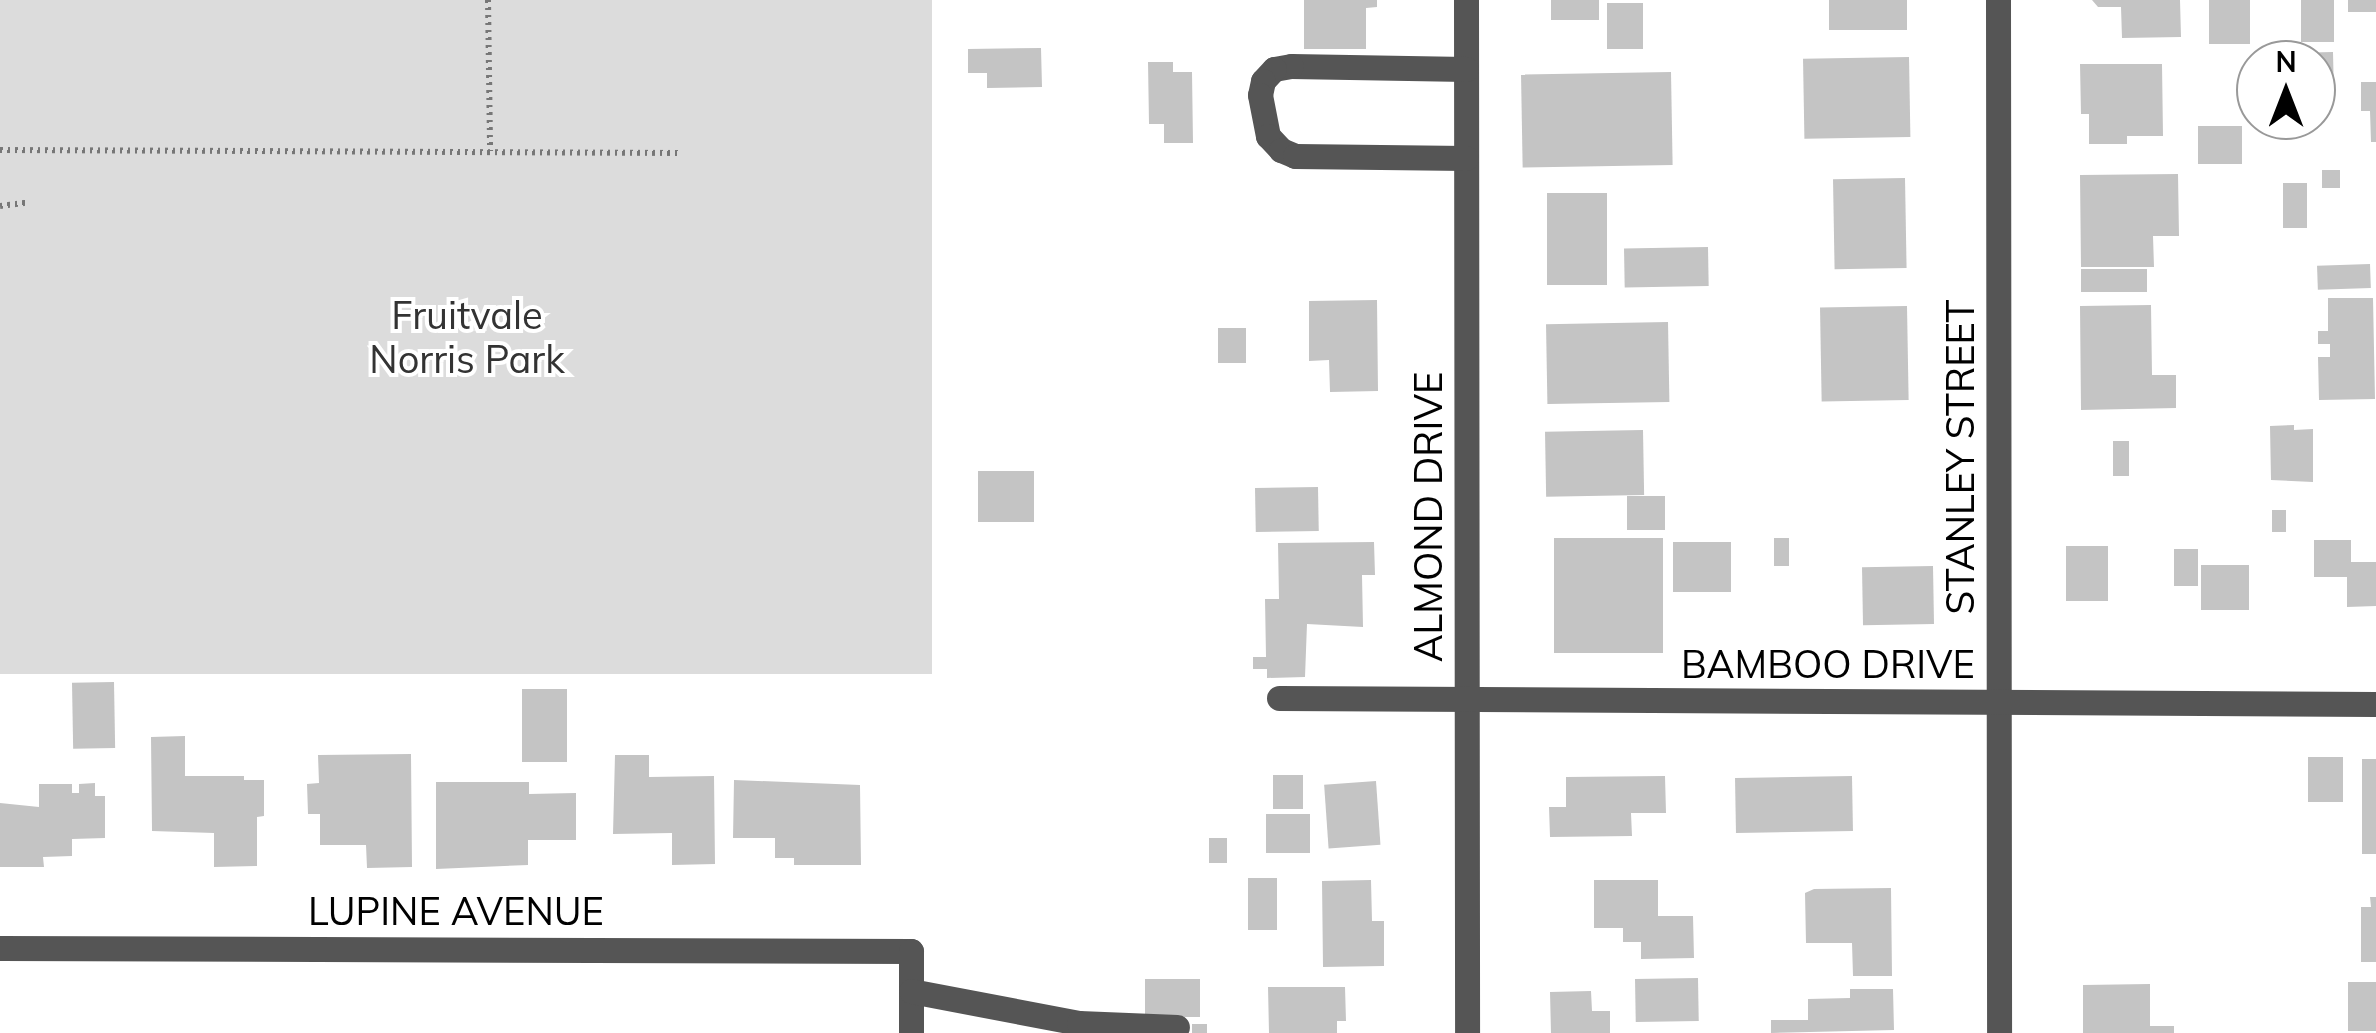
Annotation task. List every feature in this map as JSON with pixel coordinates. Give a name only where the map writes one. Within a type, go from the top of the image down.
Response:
[{"type":"street","name":"ALMOND DRIVE","points":[[1466,0],[1466,1033]]},
{"type":"street","name":"STANLEY STREET","points":[[1998,0],[1998,1033]]},
{"type":"street","points":[[1466,69],[1291,66],[1274,70],[1263,80],[1260,95],[1268,136],[1281,150],[1295,156],[1466,158]]},
{"type":"street","name":"BAMBOO DRIVE","points":[[1280,698],[2376,704]]},
{"type":"street","name":"LUPINE AVENUE","points":[[0,948],[911,950],[911,991]]},
{"type":"street","points":[[911,1033],[911,991],[1079,1023],[1177,1027]]},
{"type":"path","points":[[488,0],[490,151]]},
{"type":"path","points":[[0,150],[681,153]]},
{"type":"path","points":[[0,206],[26,203]]},
{"type":"green space","name":"Fruitvale Norris Park","points":[[0,0],[932,0],[932,674],[0,674]]},
{"type":"building","points":[[1304,0],[1377,0],[1377,7],[1366,8],[1366,49],[1304,49]]},
{"type":"building","points":[[1551,0],[1599,0],[1599,20],[1551,20]]},
{"type":"building","points":[[1829,0],[1907,0],[1907,30],[1829,30]]},
{"type":"building","points":[[2092,0],[2180,0],[2181,37],[2122,38],[2121,7],[2098,7]]},
{"type":"building","points":[[2209,0],[2250,0],[2250,40],[2209,44]]},
{"type":"building","points":[[2301,0],[2334,0],[2334,40],[2301,40]]},
{"type":"building","points":[[2348,0],[2376,0],[2376,12],[2348,12]]},
{"type":"building","points":[[1607,3],[1643,3],[1643,49],[1607,49]]},
{"type":"building","points":[[1041,48],[1042,87],[987,88],[987,73],[968,73],[968,49]]},
{"type":"building","points":[[1909,57],[1910,137],[1804,139],[1803,59]]},
{"type":"building","points":[[1148,62],[1173,62],[1173,72],[1192,72],[1193,143],[1164,143],[1164,124],[1149,124]]},
{"type":"building","points":[[2080,64],[2162,64],[2163,136],[2127,136],[2127,144],[2089,144],[2089,114],[2081,114]]},
{"type":"building","points":[[1671,72],[1673,165],[1523,168],[1521,75]]},
{"type":"building","points":[[2361,82],[2376,82],[2376,142],[2371,142],[2370,111],[2361,111]]},
{"type":"building","points":[[2198,126],[2236,126],[2236,140],[2242,140],[2242,164],[2198,164]]},
{"type":"building","points":[[2322,170],[2340,170],[2340,188],[2322,188]]},
{"type":"building","points":[[2178,174],[2179,236],[2153,236],[2154,267],[2081,267],[2080,175]]},
{"type":"building","points":[[1905,178],[1907,268],[1835,269],[1833,179]]},
{"type":"building","points":[[2283,183],[2307,183],[2307,228],[2283,228]]},
{"type":"building","points":[[1547,193],[1607,193],[1607,285],[1547,285]]},
{"type":"building","points":[[1708,247],[1709,286],[1625,287],[1624,248]]},
{"type":"building","points":[[2370,264],[2371,288],[2318,290],[2317,266]]},
{"type":"building","points":[[2081,269],[2147,269],[2147,292],[2081,292]]},
{"type":"building","points":[[2328,298],[2373,298],[2375,399],[2319,400],[2318,357],[2330,357],[2330,344],[2318,344],[2318,331],[2328,331]]},
{"type":"building","points":[[1377,300],[1378,391],[1330,392],[1329,360],[1309,361],[1309,301]]},
{"type":"building","points":[[2151,305],[2152,375],[2176,375],[2176,408],[2081,410],[2080,306]]},
{"type":"building","points":[[1907,306],[1909,400],[1822,402],[1820,308]]},
{"type":"building","points":[[1668,322],[1669,402],[1547,404],[1546,324]]},
{"type":"building","points":[[1218,328],[1246,328],[1246,363],[1218,363]]},
{"type":"building","points":[[2294,425],[2294,430],[2313,429],[2313,482],[2271,480],[2270,426]]},
{"type":"building","points":[[1643,430],[1644,495],[1546,497],[1545,432]]},
{"type":"building","points":[[2113,441],[2129,441],[2129,476],[2113,476]]},
{"type":"building","points":[[978,471],[1034,471],[1034,522],[978,522]]},
{"type":"building","points":[[1318,487],[1319,531],[1256,532],[1255,488]]},
{"type":"building","points":[[1627,496],[1665,496],[1665,530],[1627,530]]},
{"type":"building","points":[[2272,510],[2286,510],[2286,532],[2272,532]]},
{"type":"building","points":[[1554,538],[1663,538],[1663,653],[1554,653]]},
{"type":"building","points":[[1774,538],[1789,538],[1789,566],[1774,566]]},
{"type":"building","points":[[2314,540],[2351,540],[2351,562],[2376,562],[2376,606],[2347,607],[2347,577],[2314,577]]},
{"type":"building","points":[[1374,542],[1375,575],[1362,575],[1363,627],[1307,624],[1305,677],[1267,678],[1267,669],[1253,669],[1253,657],[1266,657],[1265,599],[1279,599],[1278,543]]},
{"type":"building","points":[[1673,542],[1731,542],[1731,592],[1673,592]]},
{"type":"building","points":[[2066,546],[2108,546],[2108,601],[2066,601]]},
{"type":"building","points":[[2174,549],[2198,549],[2198,586],[2174,586]]},
{"type":"building","points":[[2201,565],[2249,565],[2249,610],[2201,610]]},
{"type":"building","points":[[1933,566],[1934,624],[1863,625],[1862,567]]},
{"type":"building","points":[[114,682],[115,748],[73,749],[72,683]]},
{"type":"building","points":[[522,689],[567,689],[567,762],[522,762]]},
{"type":"building","points":[[185,736],[185,776],[264,780],[264,816],[257,817],[257,866],[214,867],[214,833],[152,831],[151,737]]},
{"type":"building","points":[[411,754],[412,867],[367,868],[366,845],[320,845],[320,814],[308,814],[307,784],[319,783],[318,755]]},
{"type":"building","points":[[615,755],[649,755],[649,777],[714,776],[715,864],[672,865],[672,833],[613,834]]},
{"type":"building","points":[[2308,757],[2343,757],[2343,802],[2308,802]]},
{"type":"building","points":[[2362,759],[2376,759],[2376,854],[2362,854]]},
{"type":"building","points":[[1273,775],[1303,775],[1303,809],[1273,809]]},
{"type":"building","points":[[1665,776],[1666,813],[1631,813],[1632,836],[1550,837],[1549,807],[1566,807],[1566,777]]},
{"type":"building","points":[[1852,776],[1853,831],[1736,833],[1735,778]]},
{"type":"building","points":[[734,780],[860,785],[861,865],[794,865],[794,858],[775,858],[775,838],[733,838]]},
{"type":"building","points":[[1376,781],[1380,845],[1329,848],[1324,785]]},
{"type":"building","points":[[436,782],[529,782],[529,794],[576,793],[576,840],[528,840],[528,865],[436,869]]},
{"type":"building","points":[[95,783],[95,796],[105,796],[105,838],[72,839],[72,856],[43,857],[44,867],[0,867],[0,803],[39,807],[39,784],[72,784],[72,793],[79,793],[79,784]]},
{"type":"building","points":[[1266,814],[1310,814],[1310,853],[1266,853]]},
{"type":"building","points":[[1209,838],[1227,838],[1227,863],[1209,863]]},
{"type":"building","points":[[1248,878],[1277,878],[1277,930],[1248,930]]},
{"type":"building","points":[[1371,880],[1372,921],[1384,921],[1384,966],[1323,967],[1322,881]]},
{"type":"building","points":[[1594,880],[1658,880],[1658,916],[1693,916],[1694,958],[1641,959],[1641,942],[1623,942],[1623,928],[1594,928]]},
{"type":"building","points":[[1891,888],[1892,976],[1853,976],[1852,943],[1806,943],[1805,893],[1814,889]]},
{"type":"building","points":[[2370,897],[2376,897],[2376,962],[2361,962],[2361,907],[2371,907]]},
{"type":"building","points":[[1698,978],[1699,1021],[1636,1022],[1635,979]]},
{"type":"building","points":[[1145,979],[1200,979],[1200,1017],[1145,1017]]},
{"type":"building","points":[[2348,982],[2376,982],[2376,1031],[2348,1031]]},
{"type":"building","points":[[2150,984],[2150,1026],[2174,1026],[2174,1033],[2083,1033],[2083,985]]},
{"type":"building","points":[[1268,987],[1345,987],[1346,1021],[1337,1021],[1337,1033],[1269,1033]]},
{"type":"building","points":[[1850,989],[1893,989],[1894,1030],[1771,1033],[1771,1020],[1808,1020],[1808,999],[1850,998]]},
{"type":"building","points":[[1591,991],[1592,1011],[1610,1011],[1610,1033],[1551,1033],[1550,992]]},
{"type":"building","points":[[1192,1024],[1207,1024],[1207,1033],[1192,1033]]}]
